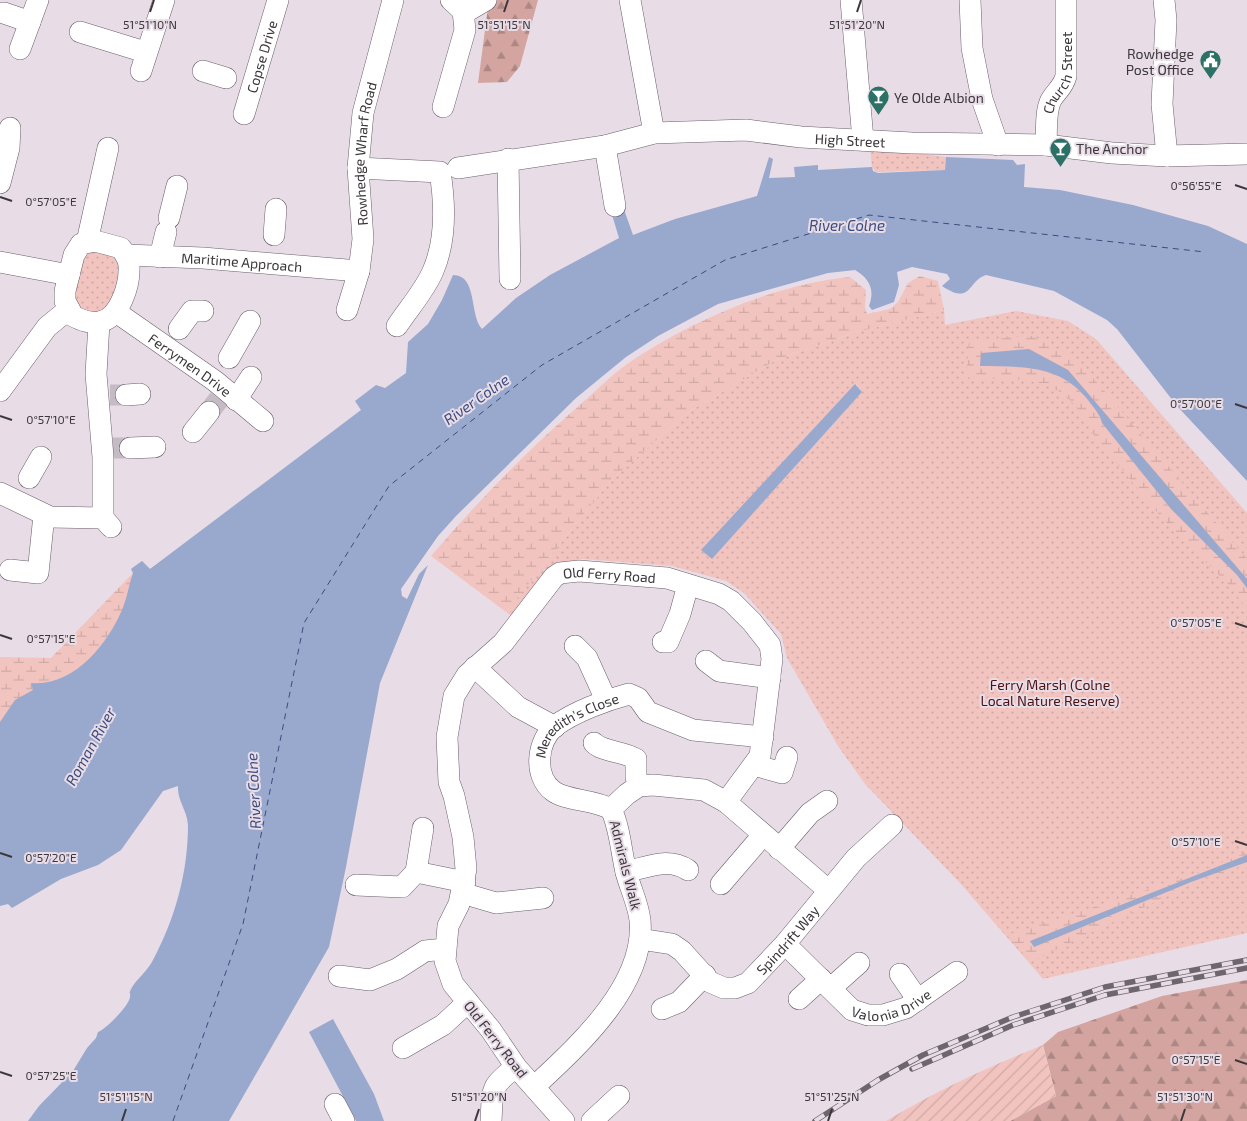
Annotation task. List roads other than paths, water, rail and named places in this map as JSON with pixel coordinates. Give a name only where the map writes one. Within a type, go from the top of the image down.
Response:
[{"type":"street","points":[[20,49],[38,0]]},
{"type":"street","points":[[80,32],[120,45],[143,62],[164,0]]},
{"type":"street","name":"Copse Drive","points":[[244,114],[239,82],[278,0]]},
{"type":"street","name":"Rowhedge Wharf Road","points":[[347,310],[359,271],[363,239],[358,168],[363,112],[393,0]]},
{"type":"street","points":[[444,107],[465,30],[458,7],[486,0]]},
{"type":"street","points":[[630,0],[654,133]]},
{"type":"street","points":[[851,0],[863,140]]},
{"type":"street","points":[[970,0],[972,48],[982,99],[998,145]]},
{"type":"street","name":"Church Street","points":[[1046,144],[1051,100],[1064,86],[1066,76],[1066,0]]},
{"type":"street","points":[[1164,0],[1166,20],[1162,104],[1166,156]]},
{"type":"street","points":[[4,13],[30,22]]},
{"type":"street","points":[[203,71],[239,82]]},
{"type":"street","name":"High Street","points":[[458,168],[508,159],[605,146],[654,133],[746,130],[801,137],[863,140],[998,145],[1046,144],[1112,153],[1166,156],[1247,154]]},
{"type":"street","points":[[0,179],[9,148],[6,133]]},
{"type":"street","points":[[605,146],[615,206]]},
{"type":"street","points":[[107,317],[80,320],[73,316],[65,301],[65,290],[76,250],[86,242],[108,148]]},
{"type":"street","points":[[508,159],[507,234],[510,279]]},
{"type":"street","points":[[358,168],[440,172],[444,194],[441,250],[432,272],[397,326]]},
{"type":"street","points":[[160,257],[176,186]]},
{"type":"street","points":[[273,250],[276,209]]},
{"type":"street","name":"Maritime Approach","points":[[86,242],[95,241],[122,248],[126,255],[160,257],[204,258],[273,250],[359,271]]},
{"type":"street","points":[[40,457],[17,490],[44,515],[107,523],[118,395],[96,374],[107,317],[126,284],[129,266],[126,255]]},
{"type":"street","points":[[0,262],[69,275]]},
{"type":"street","points":[[0,391],[47,327],[69,308]]},
{"type":"street","points":[[172,340],[192,311],[203,311]]},
{"type":"street","name":"Ferrymen Drive","points":[[107,317],[172,340],[222,387],[264,421]]},
{"type":"street","points":[[193,432],[222,387],[250,321]]},
{"type":"street","points":[[222,387],[251,378]]},
{"type":"street","points":[[112,450],[155,447]]},
{"type":"street","points":[[10,570],[38,573],[44,515]]},
{"type":"street","name":"Old Ferry Road","points":[[564,1121],[535,1086],[516,1067],[453,984],[448,973],[445,949],[448,926],[464,888],[466,858],[456,801],[449,782],[447,737],[454,696],[461,683],[475,667],[502,644],[554,577],[560,573],[579,571],[667,578],[714,592],[731,600],[770,645],[770,678],[760,756],[726,802]]},
{"type":"street","points":[[663,642],[668,642],[680,614],[688,585]]},
{"type":"street","points":[[575,646],[587,658],[606,700]]},
{"type":"street","points":[[706,661],[719,671],[770,678]]},
{"type":"street","points":[[475,667],[518,707],[555,726]]},
{"type":"street","name":"Meredith's Close","points":[[611,809],[599,802],[564,796],[553,791],[545,781],[539,765],[540,757],[549,734],[555,726],[606,700],[629,694],[638,698],[648,712],[692,730],[763,737]]},
{"type":"street","points":[[594,743],[598,747],[628,754],[636,759],[636,777],[640,786],[704,790],[726,802],[763,836],[828,890]]},
{"type":"street","points":[[754,765],[782,772],[787,757]]},
{"type":"street","name":"Admirals Walk","points":[[535,1086],[580,1044],[609,1008],[633,962],[640,939],[637,903],[626,872],[615,819],[611,809],[627,794],[640,786]]},
{"type":"street","points":[[779,849],[810,814],[827,801]]},
{"type":"street","name":"Spindrift Way","points":[[640,939],[672,944],[682,951],[715,985],[724,988],[735,988],[748,983],[785,944],[828,890],[865,836],[892,825]]},
{"type":"street","points":[[356,885],[402,888],[416,872],[423,828]]},
{"type":"street","points":[[720,884],[763,836]]},
{"type":"street","points":[[626,872],[662,863],[681,866],[688,870]]},
{"type":"street","points":[[416,872],[464,888],[496,903],[543,898]]},
{"type":"street","name":"Valonia Drive","points":[[785,944],[852,1010],[868,1015],[895,1012],[918,1000],[957,972]]},
{"type":"street","points":[[339,976],[370,980],[397,969],[425,951],[445,949]]},
{"type":"street","points":[[799,999],[859,963]]},
{"type":"street","points":[[900,974],[918,1000]]},
{"type":"street","points":[[662,1009],[680,1002],[705,975]]},
{"type":"street","points":[[402,1048],[443,1025],[468,1002]]},
{"type":"street","points":[[491,1121],[490,1103],[494,1087],[516,1067]]},
{"type":"street","points":[[592,1121],[619,1096]]},
{"type":"water","points":[[769,157],[773,159],[769,178],[795,177],[794,167],[818,165],[818,170],[872,167],[873,171],[878,173],[945,170],[946,157],[1013,160],[1017,165],[1025,164],[1024,187],[1060,190],[1133,205],[1208,226],[1247,244],[1247,481],[1177,406],[1117,329],[1107,320],[1054,291],[986,275],[975,282],[964,293],[959,294],[942,286],[950,279],[947,274],[912,267],[897,272],[899,285],[894,302],[872,310],[869,306],[871,300],[870,285],[855,270],[828,273],[718,304],[658,336],[626,357],[576,398],[456,516],[438,536],[401,589],[402,596],[407,599],[419,574],[428,565],[380,683],[346,867],[329,947],[229,1121],[28,1121],[39,1106],[73,1071],[87,1048],[96,1038],[98,1032],[106,1027],[122,1011],[129,1001],[131,989],[153,960],[168,928],[179,895],[186,860],[188,825],[179,796],[178,786],[163,791],[121,850],[98,865],[61,879],[12,908],[8,904],[0,906],[0,722],[15,700],[33,690],[31,683],[61,678],[74,671],[98,650],[116,623],[122,610],[133,573],[131,569],[142,561],[150,569],[361,410],[355,401],[376,385],[385,388],[406,373],[408,342],[428,324],[442,300],[453,275],[461,277],[470,288],[478,323],[482,329],[516,298],[550,275],[619,238],[610,208],[622,204],[633,235],[675,219],[757,196]]},
{"type":"water","points":[[1029,349],[1068,370],[1247,579],[1247,588],[1237,575],[1171,509],[1102,423],[1096,411],[1077,388],[1053,374],[1039,370],[980,366],[981,353]]},
{"type":"water","points":[[855,384],[862,392],[712,559],[701,550]]},
{"type":"water","points":[[1247,855],[1247,862],[1191,882],[1034,947],[1030,941]]},
{"type":"water","points":[[333,1019],[374,1094],[384,1121],[356,1121],[309,1032]]},
{"type":"tunnel","points":[[110,395],[126,395]]},
{"type":"tunnel","points":[[209,412],[219,399]]},
{"type":"tunnel","points":[[113,448],[130,448]]},
{"type":"railway","points":[[815,1121],[878,1080],[923,1055],[1013,1017],[1105,987],[1247,960]]},
{"type":"railway","points":[[912,1069],[1013,1025],[1105,995],[1247,968]]},
{"type":"place","name":"Rowhedge Post Office","points":[[1210,80]]},
{"type":"place","name":"Ye Olde Albion","points":[[878,116]]},
{"type":"place","name":"The Anchor","points":[[1060,167]]},
{"type":"water label","name":"River Colne","points":[[847,225]]},
{"type":"water label","name":"River Colne","points":[[476,399]]},
{"type":"water label","name":"Roman River","points":[[90,746]]},
{"type":"water label","name":"River Colne","points":[[253,791]]},
{"type":"park label","name":"Ferry Marsh (Colne Local Nature Reserve)","points":[[1050,692]]}]
